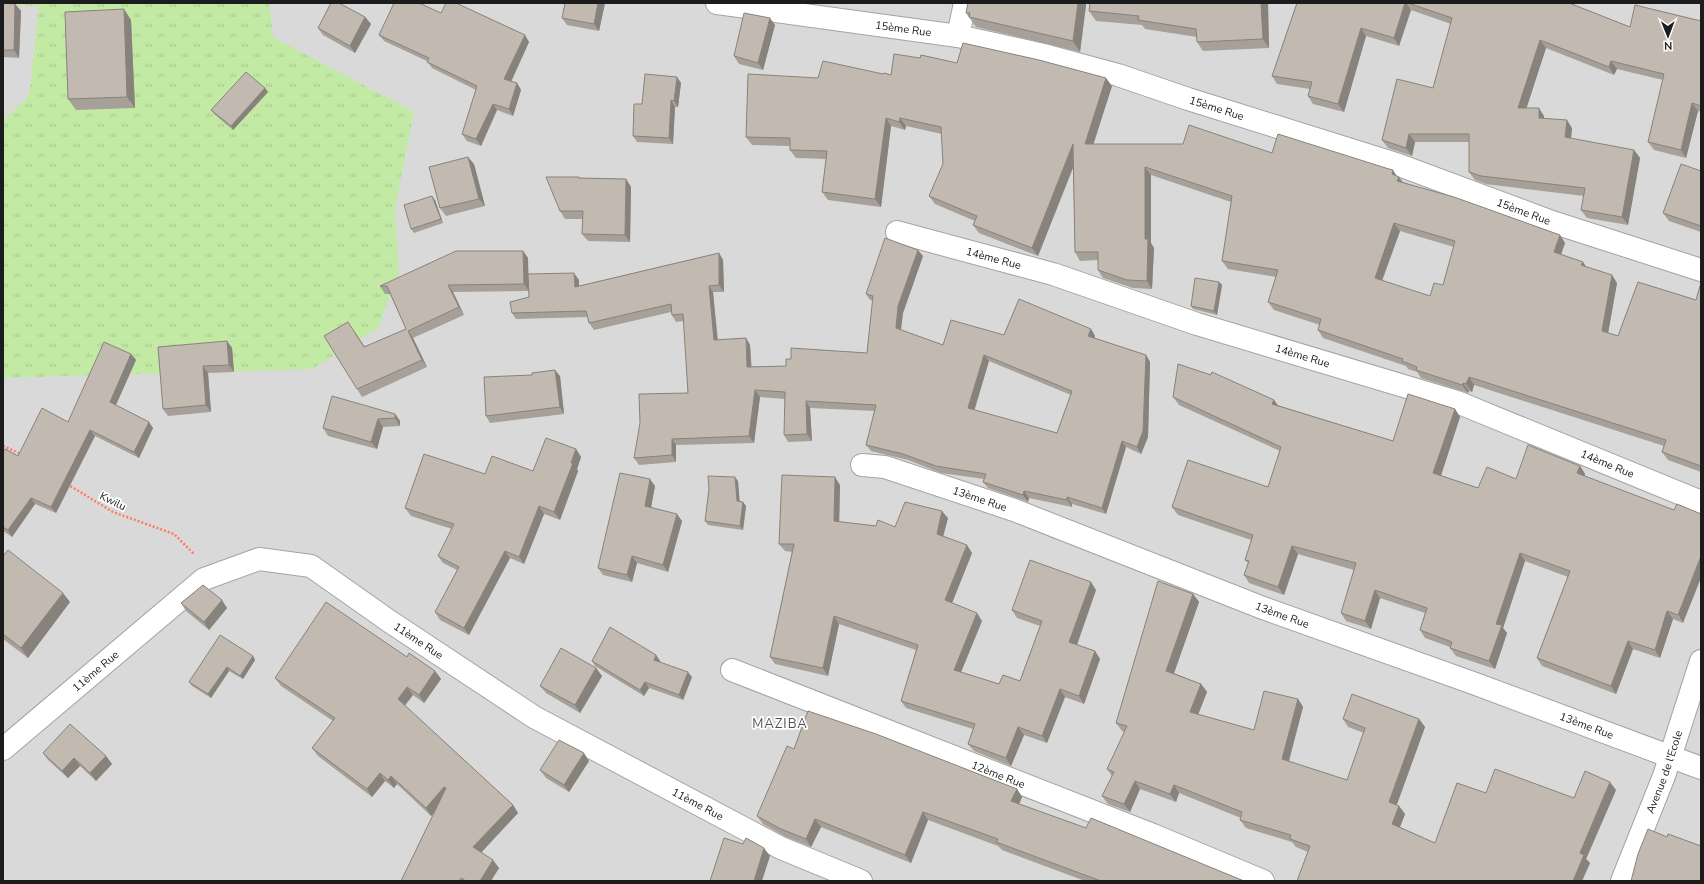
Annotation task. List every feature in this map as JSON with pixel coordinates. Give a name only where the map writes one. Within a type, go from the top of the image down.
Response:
[{"type":"street","name":"15ème Rue","points":[[717,3],[958,36],[1048,56],[1118,75],[1188,99],[1399,165],[1552,222],[1701,270]]},
{"type":"street","points":[[958,36],[965,3]]},
{"type":"street","name":"14ème Rue","points":[[897,232],[1053,274],[1197,324],[1457,402],[1701,502]]},
{"type":"street","name":"13ème Rue","points":[[862,465],[885,466],[1014,510],[1263,608],[1474,683],[1701,768]]},
{"type":"street","name":"11ème Rue","points":[[3,749],[204,578],[259,560],[311,566],[389,621],[534,717],[780,848],[860,881]]},
{"type":"street","name":"Avenue de l'Ecole","points":[[1622,881],[1670,757],[1701,661]]},
{"type":"street","name":"12ème Rue","points":[[732,670],[1153,835],[1263,881]]},
{"type":"path","points":[[3,446],[23,455]]},
{"type":"path","name":"Kwilu","points":[[65,483],[113,512],[174,534],[194,553],[204,578]]},
{"type":"shaded area","points":[[3,3],[1701,3],[1701,881],[3,881]]},
{"type":"green space","points":[[3,3],[269,3],[273,37],[414,112],[395,209],[399,272],[378,328],[312,369],[3,378],[3,121],[29,95],[39,6],[3,5]]},
{"type":"building","points":[[3,3],[15,4],[14,50],[3,50]]},
{"type":"building","points":[[331,3],[339,3],[365,17],[350,46],[318,28]]},
{"type":"building","points":[[394,3],[419,3],[441,13],[446,3],[456,3],[525,35],[504,79],[517,83],[509,109],[493,104],[476,139],[462,134],[477,86],[427,62],[429,58],[379,35]]},
{"type":"building","points":[[565,3],[598,3],[594,24],[562,18]]},
{"type":"building","points":[[968,3],[1078,3],[1073,41],[969,17],[970,13],[966,13]]},
{"type":"building","points":[[1090,3],[1261,3],[1263,39],[1197,42],[1196,29],[1138,20],[1139,16],[1089,11]]},
{"type":"building","points":[[1297,3],[1405,3],[1394,38],[1361,28],[1338,104],[1308,96],[1312,82],[1272,76]]},
{"type":"building","points":[[1408,3],[1569,3],[1630,27],[1635,5],[1701,21],[1701,106],[1692,103],[1681,150],[1648,142],[1664,74],[1611,61],[1609,67],[1540,40],[1518,108],[1539,108],[1539,118],[1567,120],[1565,137],[1634,150],[1622,217],[1581,210],[1585,188],[1481,176],[1469,172],[1469,134],[1409,134],[1406,148],[1382,140],[1397,79],[1433,88],[1452,18]]},
{"type":"building","points":[[124,9],[127,97],[68,99],[65,12]]},
{"type":"building","points":[[744,13],[770,18],[758,63],[734,56]]},
{"type":"building","points":[[963,43],[1039,60],[1106,78],[1085,144],[1183,144],[1189,125],[1272,153],[1278,134],[1393,170],[1392,174],[1399,177],[1397,181],[1454,197],[1560,235],[1554,252],[1583,262],[1581,265],[1612,275],[1602,331],[1618,336],[1638,282],[1696,300],[1701,286],[1701,466],[1662,452],[1666,440],[1469,377],[1466,384],[1463,383],[1462,385],[1416,370],[1417,367],[1402,361],[1403,359],[1318,330],[1321,319],[1268,302],[1278,270],[1222,261],[1232,196],[1145,167],[1145,239],[1148,239],[1147,281],[1127,280],[1098,270],[1098,252],[1075,252],[1073,144],[1032,248],[973,225],[977,216],[929,196],[943,164],[941,127],[900,118],[899,122],[886,118],[875,199],[822,192],[827,151],[790,150],[790,138],[746,137],[748,74],[818,78],[823,61],[891,75],[894,54],[920,58],[921,55],[957,63]],"holes":[[[1394,223],[1455,241],[1443,285],[1434,283],[1430,296],[1375,278]]]},
{"type":"building","points":[[246,72],[265,88],[231,126],[211,110]]},
{"type":"building","points":[[645,74],[677,77],[674,101],[671,100],[669,138],[633,136],[634,104],[642,104]]},
{"type":"building","points":[[468,157],[479,199],[440,208],[429,167]]},
{"type":"building","points":[[1681,164],[1701,171],[1701,226],[1663,213]]},
{"type":"building","points":[[546,177],[626,179],[625,235],[582,234],[583,211],[560,211]]},
{"type":"building","points":[[432,196],[441,219],[411,229],[404,205]]},
{"type":"building","points":[[885,238],[918,250],[898,306],[896,328],[943,345],[951,320],[1004,335],[1019,299],[1091,329],[1088,336],[1146,355],[1143,431],[1137,447],[1122,441],[1102,508],[1067,497],[1067,500],[1024,491],[1023,495],[983,482],[986,474],[936,466],[903,454],[866,445],[876,405],[806,401],[807,434],[784,435],[785,392],[755,390],[749,436],[672,439],[672,455],[634,458],[640,423],[639,394],[688,393],[683,314],[672,315],[671,304],[589,323],[586,311],[512,313],[510,302],[529,297],[528,274],[574,273],[575,287],[719,253],[719,285],[709,286],[714,340],[746,338],[747,367],[786,366],[786,359],[791,359],[791,348],[867,353],[873,296],[866,294]],"holes":[[[984,355],[1072,391],[1057,433],[968,408]]]},
{"type":"building","points":[[456,251],[523,251],[524,284],[448,285],[459,307],[408,331],[422,360],[357,389],[324,336],[348,322],[364,347],[406,329],[387,286],[380,286]]},
{"type":"building","points":[[1195,278],[1219,282],[1214,311],[1191,306]]},
{"type":"building","points":[[227,341],[229,365],[203,366],[206,405],[163,409],[158,347]]},
{"type":"building","points":[[104,342],[131,354],[110,402],[149,422],[134,452],[90,430],[51,507],[31,498],[8,530],[3,527],[3,452],[5,449],[18,456],[42,408],[68,422]]},
{"type":"building","points":[[1178,364],[1211,375],[1212,372],[1274,400],[1272,404],[1393,441],[1408,394],[1455,409],[1433,473],[1478,488],[1487,467],[1516,479],[1528,445],[1580,466],[1577,473],[1674,510],[1677,504],[1701,514],[1701,556],[1678,615],[1667,611],[1655,650],[1628,641],[1611,686],[1537,658],[1570,571],[1520,553],[1496,624],[1502,625],[1489,661],[1450,648],[1452,642],[1420,630],[1427,608],[1375,590],[1365,621],[1341,613],[1356,563],[1292,546],[1278,587],[1244,575],[1249,561],[1245,560],[1253,535],[1172,507],[1188,460],[1268,487],[1281,447],[1173,397]]},
{"type":"building","points":[[555,370],[560,407],[486,416],[484,377],[532,375],[532,373]]},
{"type":"building","points":[[332,396],[395,414],[395,418],[378,419],[371,442],[323,428]]},
{"type":"building","points":[[546,438],[576,449],[571,463],[573,463],[554,512],[539,506],[519,557],[505,551],[464,628],[435,612],[459,567],[438,556],[454,524],[405,508],[424,454],[485,474],[492,456],[533,471]]},
{"type":"building","points":[[620,473],[650,479],[645,506],[677,514],[663,565],[632,556],[627,575],[598,568]]},
{"type":"building","points":[[782,475],[835,477],[834,521],[876,526],[878,520],[895,527],[905,502],[942,511],[937,534],[967,545],[945,600],[977,613],[954,670],[999,684],[1003,675],[1020,681],[1042,621],[1012,610],[1030,560],[1091,582],[1069,642],[1095,651],[1079,696],[1060,689],[1042,736],[1018,727],[1006,758],[968,744],[975,724],[901,701],[918,645],[834,616],[823,668],[770,657],[794,544],[779,544]]},
{"type":"building","points":[[708,476],[735,477],[737,501],[743,502],[740,526],[705,521],[709,489]]},
{"type":"building","points":[[8,550],[63,593],[21,648],[3,634],[3,556]]},
{"type":"building","points":[[1158,581],[1193,594],[1166,671],[1201,684],[1190,712],[1254,730],[1264,691],[1298,699],[1282,759],[1347,780],[1365,728],[1343,719],[1352,694],[1419,719],[1389,802],[1399,806],[1392,824],[1435,843],[1457,783],[1486,793],[1495,769],[1574,798],[1585,771],[1610,782],[1580,853],[1584,855],[1573,881],[1297,881],[1310,846],[1290,839],[1291,835],[1240,820],[1242,812],[1174,785],[1170,794],[1135,781],[1124,804],[1102,796],[1114,772],[1107,769],[1127,726],[1116,723]]},
{"type":"building","points":[[203,585],[222,600],[204,622],[181,603]]},
{"type":"building","points":[[326,602],[407,657],[409,653],[435,671],[419,695],[407,687],[398,699],[513,805],[473,847],[493,860],[480,881],[466,881],[461,878],[459,881],[401,881],[446,788],[444,787],[426,808],[391,776],[388,780],[380,773],[367,789],[312,748],[335,718],[275,678]]},
{"type":"building","points":[[610,627],[656,655],[654,660],[688,672],[679,695],[645,682],[640,690],[592,661]]},
{"type":"building","points":[[220,635],[253,656],[240,676],[227,667],[208,694],[189,682]]},
{"type":"building","points":[[561,648],[596,668],[575,705],[540,686]]},
{"type":"building","points":[[808,711],[876,734],[1017,789],[1011,801],[1086,828],[1091,818],[1244,881],[1101,881],[996,842],[998,839],[923,812],[905,855],[815,819],[806,839],[781,829],[757,816],[787,746],[794,749]]},
{"type":"building","points":[[70,724],[106,756],[90,773],[74,758],[62,771],[43,753]]},
{"type":"building","points":[[559,740],[584,753],[564,785],[540,770]]},
{"type":"building","points":[[1648,829],[1667,837],[1668,834],[1701,846],[1701,881],[1631,881],[1638,854]]},
{"type":"building","points":[[724,838],[743,844],[746,838],[764,848],[754,881],[710,881]]},
{"type":"district","name":"MAZIBA","points":[[780,723]]}]
